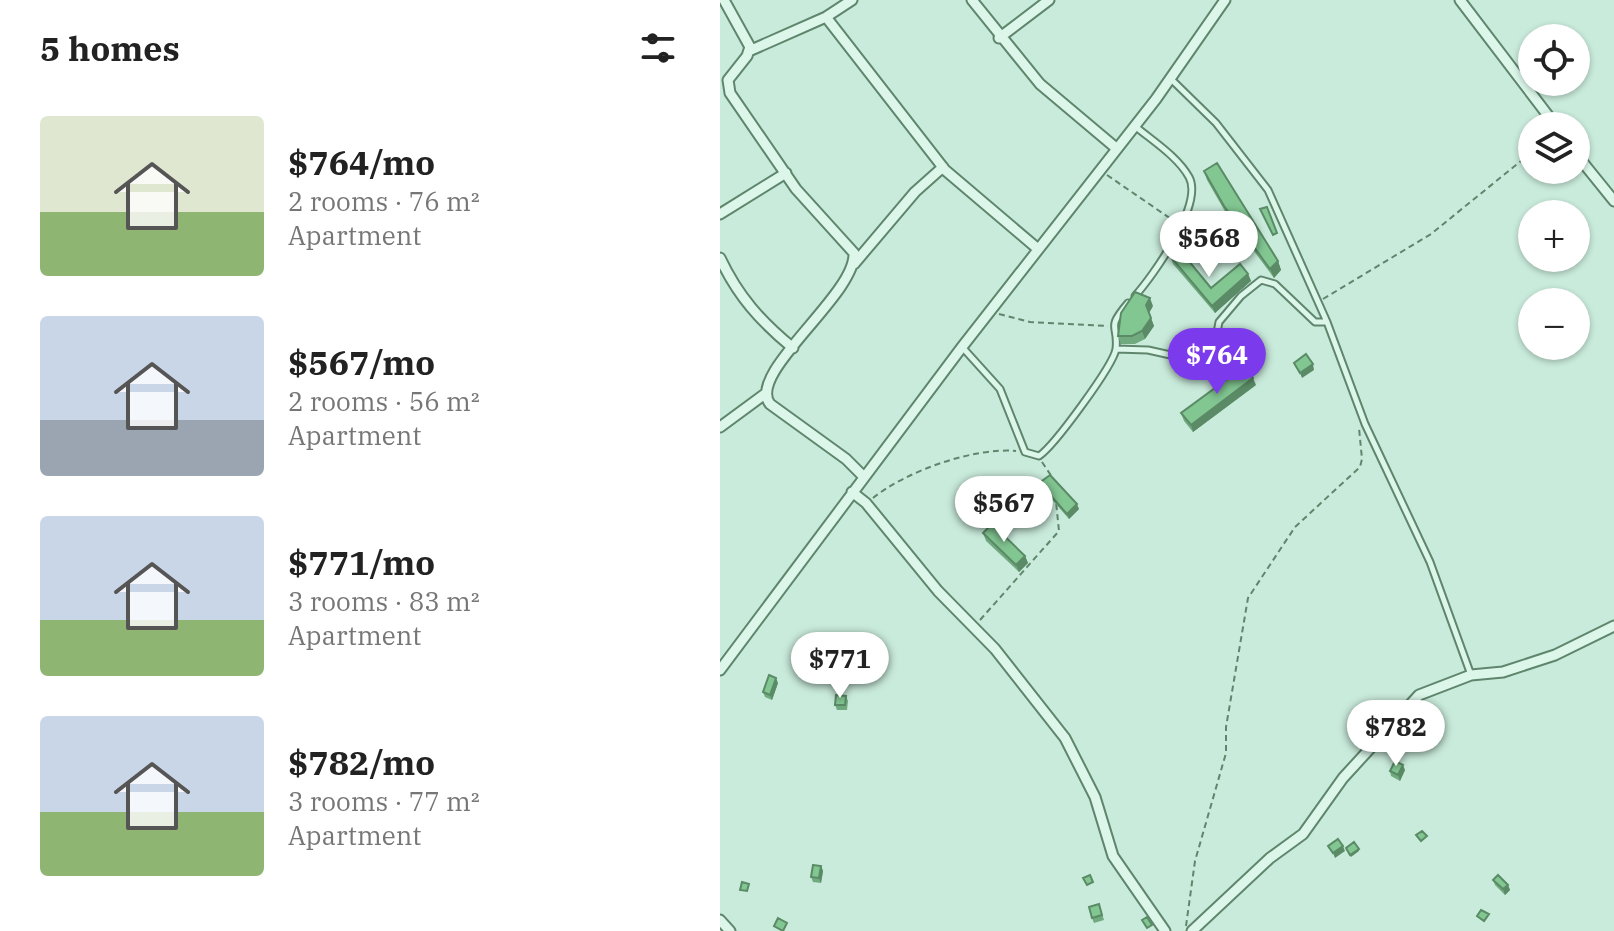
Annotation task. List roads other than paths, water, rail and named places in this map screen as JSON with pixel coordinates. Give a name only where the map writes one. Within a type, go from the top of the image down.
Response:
[{"type":"street","points":[[724,0],[749,43],[749,51]]},
{"type":"street","points":[[720,79],[730,75],[749,51],[826,17],[852,0]]},
{"type":"street","points":[[972,0],[999,38],[1040,84],[1116,148]]},
{"type":"street","points":[[999,38],[1049,0]]},
{"type":"street","points":[[720,670],[962,347],[1135,126],[1225,0]]},
{"type":"street","points":[[1460,0],[1545,112]]},
{"type":"street","points":[[826,17],[943,167],[1038,249]]},
{"type":"street","points":[[730,75],[730,93],[818,218],[851,248],[854,264]]},
{"type":"street","points":[[864,477],[846,459],[770,404],[765,394],[767,383],[842,286],[854,264],[915,192],[943,167]]},
{"type":"street","points":[[1590,171],[1614,201]]},
{"type":"street","points":[[720,214],[786,173]]},
{"type":"street","points":[[720,258],[739,295],[755,316],[793,348]]},
{"type":"street","points":[[720,427],[765,394]]},
{"type":"street","points":[[852,492],[866,503],[973,626],[1065,738],[1095,797],[1113,856],[1165,931]]},
{"type":"street","points":[[1189,931],[1270,858],[1303,834],[1343,778],[1409,703],[1432,688],[1471,675],[1503,672],[1543,660],[1614,626]]},
{"type":"street","points":[[720,920],[730,931]]},
{"type":"lane","points":[[1171,78],[1216,123],[1262,182],[1284,222],[1327,322],[1365,424],[1430,562],[1471,675]]},
{"type":"lane","points":[[962,347],[1000,389],[1025,452],[1039,456],[1067,426],[1116,349],[1113,327],[1119,313],[1158,266],[1191,202],[1189,175],[1135,126]]},
{"type":"lane","points":[[1116,349],[1148,350],[1211,364],[1219,322],[1241,296],[1261,280],[1275,284],[1315,322],[1327,322]]}]
